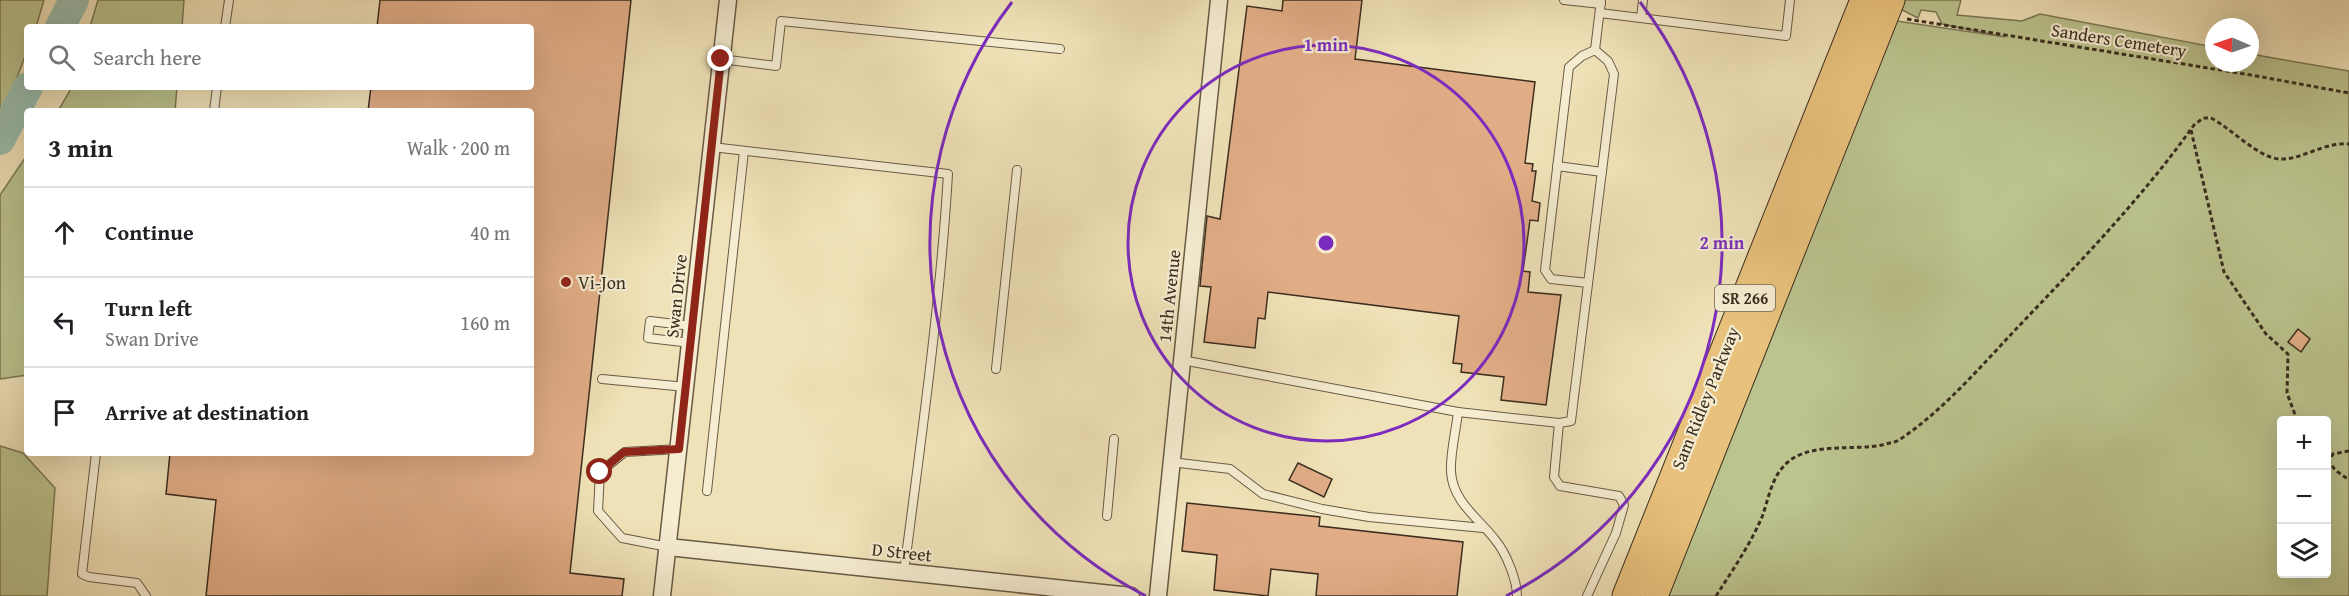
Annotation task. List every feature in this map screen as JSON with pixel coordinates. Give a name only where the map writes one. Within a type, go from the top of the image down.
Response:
[{"type":"main road","name":"Sam Ridley Parkway","points":[[1626,596],[1880,5]]},
{"type":"main road","name":"Sam Ridley Parkway","points":[[1654,596],[1880,5]]},
{"type":"street","name":"Swan Drive","points":[[663,596],[728,0]]},
{"type":"street","name":"14th Avenue","points":[[1158,596],[1219,0]]},
{"type":"street","name":"D Street","points":[[668,547],[1131,596]]},
{"type":"lane","points":[[225,24],[229,0]]},
{"type":"lane","points":[[1564,0],[1601,6],[1641,18],[1786,36],[1790,0]]},
{"type":"lane","points":[[1641,18],[1643,0]]},
{"type":"lane","points":[[1595,50],[1601,6]]},
{"type":"lane","points":[[721,59],[776,66],[781,21],[1060,49]]},
{"type":"lane","points":[[1182,360],[1458,412],[1559,423],[1571,421],[1614,74],[1608,61],[1595,50]]},
{"type":"lane","points":[[1588,283],[1551,279],[1545,270],[1569,67],[1582,56],[1595,50]]},
{"type":"lane","points":[[214,108],[217,90]]},
{"type":"lane","points":[[712,147],[948,174],[945,235],[929,381],[904,572]]},
{"type":"lane","points":[[707,491],[744,151]]},
{"type":"lane","points":[[1557,166],[1602,172]]},
{"type":"lane","points":[[996,369],[1017,170]]},
{"type":"lane","points":[[602,379],[686,387]]},
{"type":"lane","points":[[1458,412],[1451,473],[1458,494],[1470,515],[1497,542],[1517,584],[1517,596]]},
{"type":"lane","points":[[1559,423],[1554,477],[1560,486],[1619,496],[1624,505],[1616,533],[1587,596]]},
{"type":"lane","points":[[1107,516],[1114,439]]},
{"type":"lane","points":[[668,547],[622,538],[598,511],[600,472],[624,452],[679,449]]},
{"type":"lane","points":[[96,456],[82,574],[89,577],[137,583],[146,596]]},
{"type":"lane","points":[[1171,462],[1230,469],[1263,494],[1322,509],[1369,517],[1483,528]]},
{"type":"path","name":"Sanders Cemetery","points":[[1880,5],[2349,93]]},
{"type":"path","points":[[1716,596],[1761,519],[1774,482],[1783,467],[1796,456],[1821,448],[1855,449],[1897,441],[1920,425],[2003,343],[2104,237],[2148,187],[2191,130],[2203,118],[2211,118],[2261,152],[2280,159],[2325,146],[2349,144]]},
{"type":"path","points":[[2191,130],[2224,272],[2266,334],[2288,354],[2287,393],[2296,416]]},
{"type":"path","points":[[2331,456],[2349,451]]},
{"type":"path","points":[[2331,464],[2349,480]]},
{"type":"green space","points":[[0,0],[44,0],[37,24],[24,24],[24,59],[0,116]]},
{"type":"green space","points":[[98,0],[184,0],[182,24],[91,24]]},
{"type":"green space","points":[[1901,0],[1961,0],[1957,15],[2022,21],[2040,14],[2205,45],[2205,72],[2259,72],[2259,56],[2349,71],[2349,596],[1664,596],[1890,20],[2005,37],[1942,24],[1936,12],[1921,10],[1918,18],[1898,8]]},
{"type":"green space","points":[[70,90],[177,90],[175,108],[60,108]]},
{"type":"green space","points":[[24,159],[24,375],[0,379],[0,195]]},
{"type":"green space","points":[[0,446],[23,453],[55,488],[47,596],[0,596]]},
{"type":"building","name":"Vi-Jon","points":[[380,0],[631,0],[570,573],[624,579],[622,596],[206,596],[216,500],[166,494],[170,456],[534,456],[534,108],[368,108],[371,90],[534,90],[534,24],[377,24]]},
{"type":"building","points":[[1283,0],[1362,0],[1355,59],[1535,82],[1525,163],[1533,164],[1532,171],[1536,171],[1532,201],[1540,203],[1538,221],[1530,220],[1523,271],[1530,272],[1528,292],[1561,295],[1546,405],[1501,400],[1504,377],[1461,372],[1462,364],[1453,363],[1459,316],[1268,292],[1265,319],[1258,318],[1255,348],[1204,342],[1211,287],[1200,286],[1207,216],[1220,219],[1247,6],[1282,11]]},
{"type":"building","points":[[2298,329],[2310,339],[2301,352],[2288,342]]},
{"type":"building","points":[[1298,463],[1332,479],[1324,497],[1289,480]]},
{"type":"building","points":[[1187,503],[1320,517],[1319,526],[1463,542],[1457,596],[1316,596],[1318,574],[1271,569],[1268,596],[1214,590],[1217,555],[1182,551]]},
{"type":"waterway","points":[[62,24],[74,0]]},
{"type":"waterway","points":[[0,140],[26,90]]},
{"type":"place","name":"Vi-Jon","points":[[566,282]]},
{"type":"route","points":[[600,472],[624,452],[679,449],[721,59]]}]
